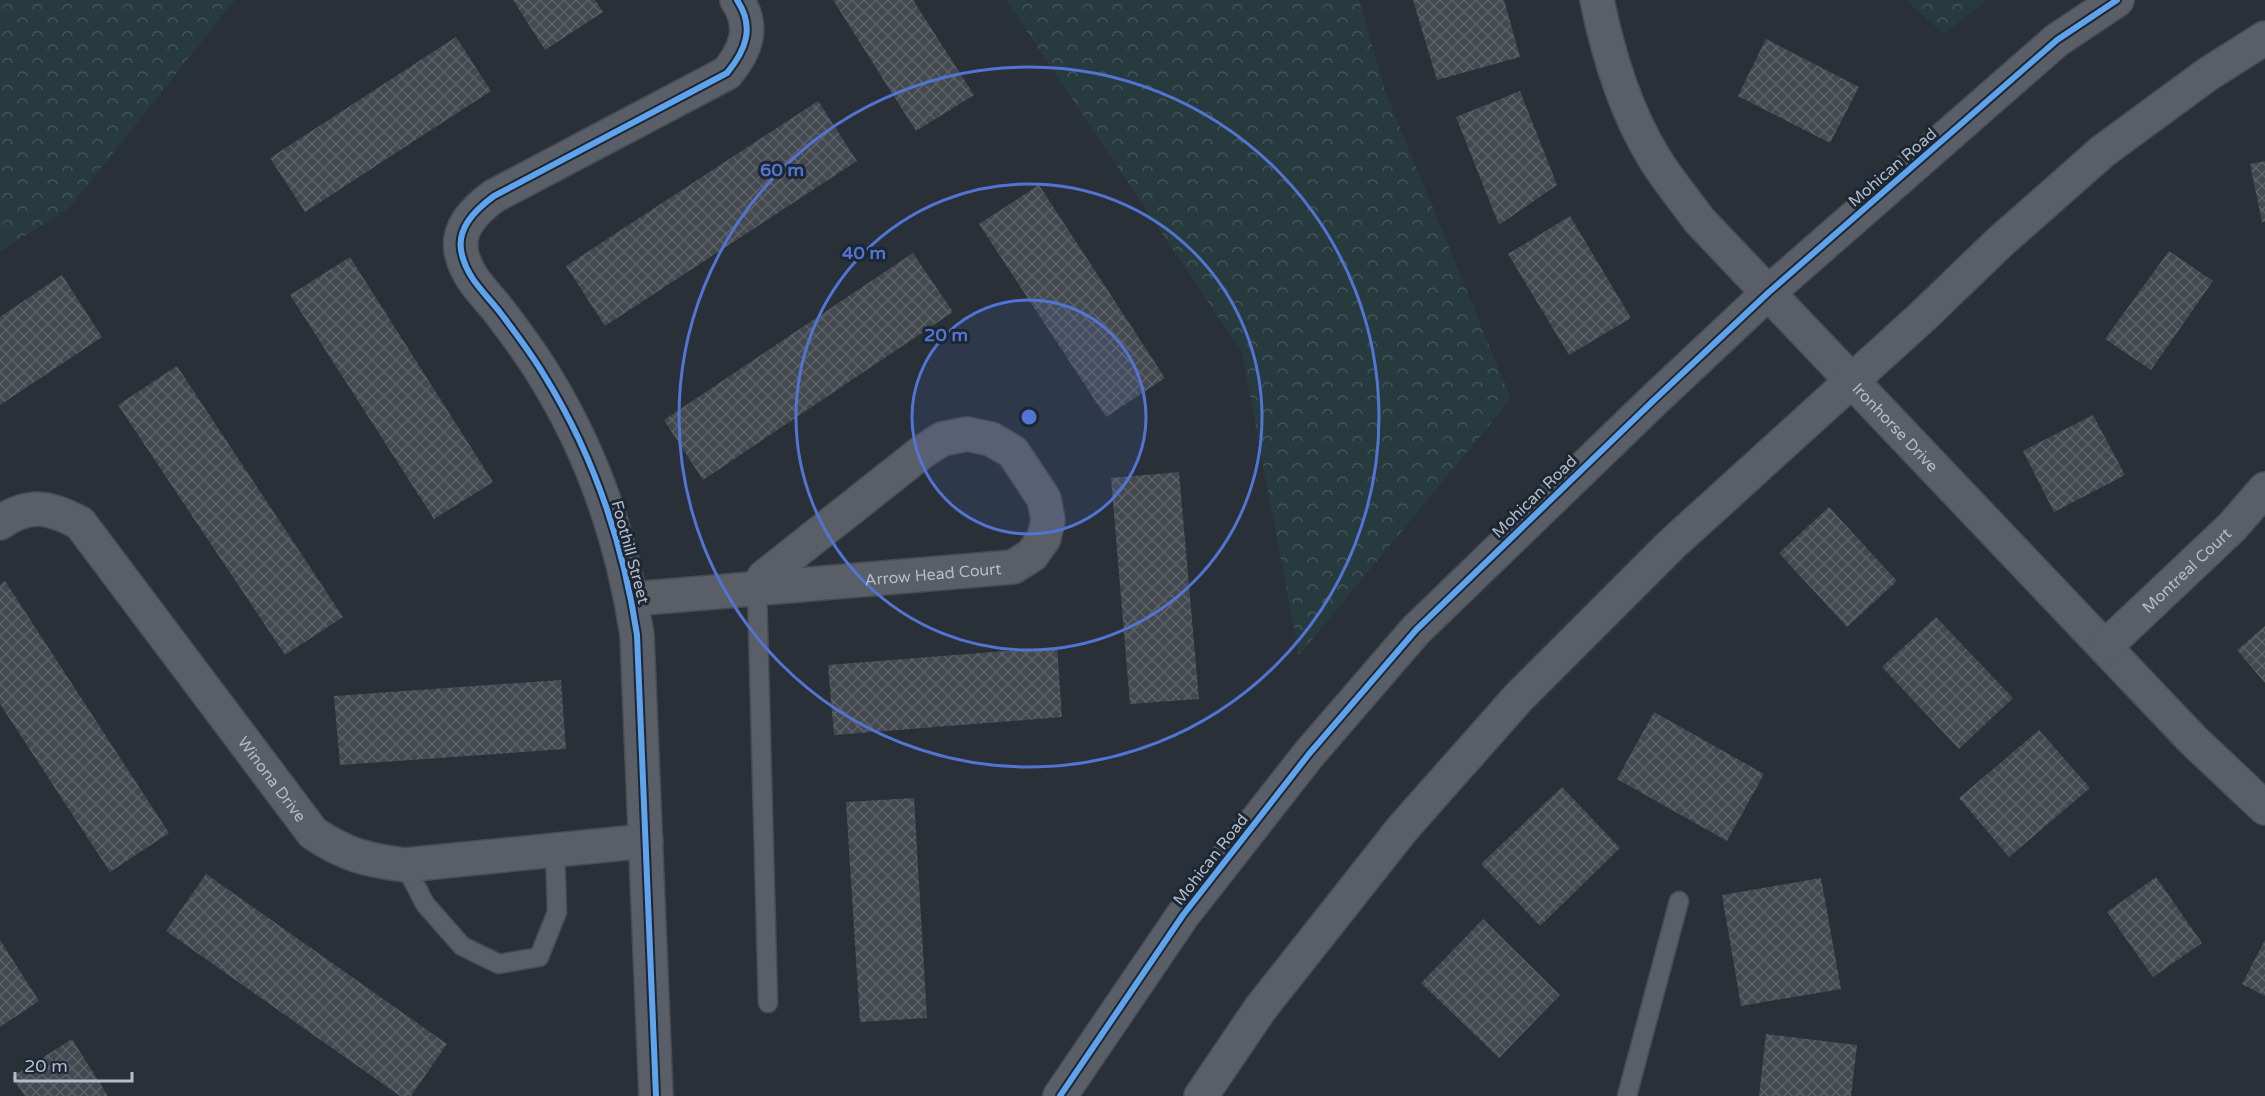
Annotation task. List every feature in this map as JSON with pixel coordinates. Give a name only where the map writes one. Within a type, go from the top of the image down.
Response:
[{"type":"street","name":"Foothill Street","points":[[656,1096],[637,634],[632,599],[610,514],[581,442],[544,374],[499,311],[468,274],[461,253],[463,231],[476,208],[494,196],[727,73],[741,56],[747,34],[745,11],[737,0]]},
{"type":"street","name":"Ironhorse Drive","points":[[1597,0],[1607,47],[1624,97],[1653,156],[1699,220],[2192,739],[2265,808]]},
{"type":"street","name":"Mohican Road","points":[[1060,1096],[1183,915],[1310,754],[1416,630],[1653,400],[1768,293],[2057,40],[2117,0]]},
{"type":"street","points":[[1201,1096],[1260,1009],[1396,837],[1520,698],[1671,545],[1922,317],[2001,241],[2103,151],[2208,74],[2265,38]]},
{"type":"street","name":"Arrow Head Court","points":[[632,599],[757,589],[1013,567],[1032,555],[1044,538],[1048,520],[1044,499],[1012,452],[992,439],[967,434],[942,439],[921,452],[913,461],[834,520],[764,577],[757,589]]},
{"type":"street","name":"Montreal Court","points":[[2105,647],[2232,527],[2265,489]]},
{"type":"street","name":"Winona Drive","points":[[0,523],[11,516],[34,509],[58,511],[80,523],[313,833],[332,846],[367,860],[405,865],[646,841]]},
{"type":"lane","points":[[757,589],[768,1003]]},
{"type":"lane","points":[[405,865],[425,904],[462,946],[499,964],[539,957],[557,912],[555,850]]},
{"type":"lane","points":[[1627,1096],[1679,901]]},
{"type":"green space","points":[[0,0],[235,0],[68,209],[0,251]]},
{"type":"green space","points":[[1006,0],[1359,0],[1385,91],[1511,399],[1299,655],[1242,353]]},
{"type":"green space","points":[[1906,0],[1987,0],[1944,34]]},
{"type":"building","points":[[513,0],[595,0],[603,12],[545,50]]},
{"type":"building","points":[[833,0],[913,0],[974,95],[916,131]]},
{"type":"building","points":[[1413,0],[1504,0],[1520,57],[1437,80]]},
{"type":"building","points":[[456,37],[491,91],[305,212],[270,158]]},
{"type":"building","points":[[1766,39],[1859,87],[1830,143],[1738,96]]},
{"type":"building","points":[[1520,91],[1557,185],[1499,225],[1456,117]]},
{"type":"building","points":[[818,101],[857,161],[605,326],[566,266]]},
{"type":"building","points":[[2265,161],[2265,222],[2262,222],[2250,164]]},
{"type":"building","points":[[1039,185],[1165,378],[1106,417],[979,224]]},
{"type":"building","points":[[1570,216],[1631,318],[1569,355],[1508,254]]},
{"type":"building","points":[[2169,251],[2213,281],[2151,370],[2105,339]]},
{"type":"building","points":[[913,253],[953,312],[703,480],[664,420]]},
{"type":"building","points":[[350,257],[493,482],[434,519],[290,295]]},
{"type":"building","points":[[62,275],[102,337],[0,405],[0,317]]},
{"type":"building","points":[[177,366],[343,617],[285,655],[118,405]]},
{"type":"building","points":[[2093,415],[2125,475],[2054,512],[2023,451]]},
{"type":"building","points":[[1179,472],[1199,699],[1130,704],[1111,478]]},
{"type":"building","points":[[1829,507],[1897,581],[1847,627],[1779,553]]},
{"type":"building","points":[[5,581],[169,833],[110,872],[0,704],[0,585]]},
{"type":"building","points":[[1936,617],[2013,698],[1959,749],[1882,667]]},
{"type":"building","points":[[2265,626],[2265,683],[2237,650]]},
{"type":"building","points":[[1057,647],[1062,717],[834,735],[828,665]]},
{"type":"building","points":[[561,680],[566,749],[340,765],[334,696]]},
{"type":"building","points":[[1654,712],[1764,774],[1727,841],[1617,779]]},
{"type":"building","points":[[2039,730],[2090,788],[2009,857],[1959,798]]},
{"type":"building","points":[[1562,787],[1620,848],[1540,926],[1481,864]]},
{"type":"building","points":[[914,798],[927,1018],[860,1022],[846,802]]},
{"type":"building","points":[[206,874],[447,1044],[411,1096],[400,1096],[166,931]]},
{"type":"building","points":[[2156,877],[2202,943],[2153,977],[2107,912]]},
{"type":"building","points":[[1821,878],[1841,989],[1741,1006],[1722,895]]},
{"type":"building","points":[[1483,919],[1560,995],[1499,1058],[1421,983]]},
{"type":"building","points":[[0,940],[39,1001],[0,1027]]},
{"type":"building","points":[[2265,940],[2265,996],[2242,984]]},
{"type":"building","points":[[1766,1034],[1857,1045],[1851,1096],[1759,1096]]},
{"type":"building","points":[[72,1039],[108,1096],[25,1096],[12,1077]]},
{"type":"cycle path","points":[[656,1096],[637,635],[631,600],[604,500],[577,436],[534,359],[468,271],[462,255],[461,237],[468,221],[494,196],[727,73],[739,56],[746,38],[746,20],[737,0]]},
{"type":"cycle path","points":[[1060,1096],[1183,915],[1309,754],[1416,630],[1768,293],[2057,40],[2117,0]]}]
